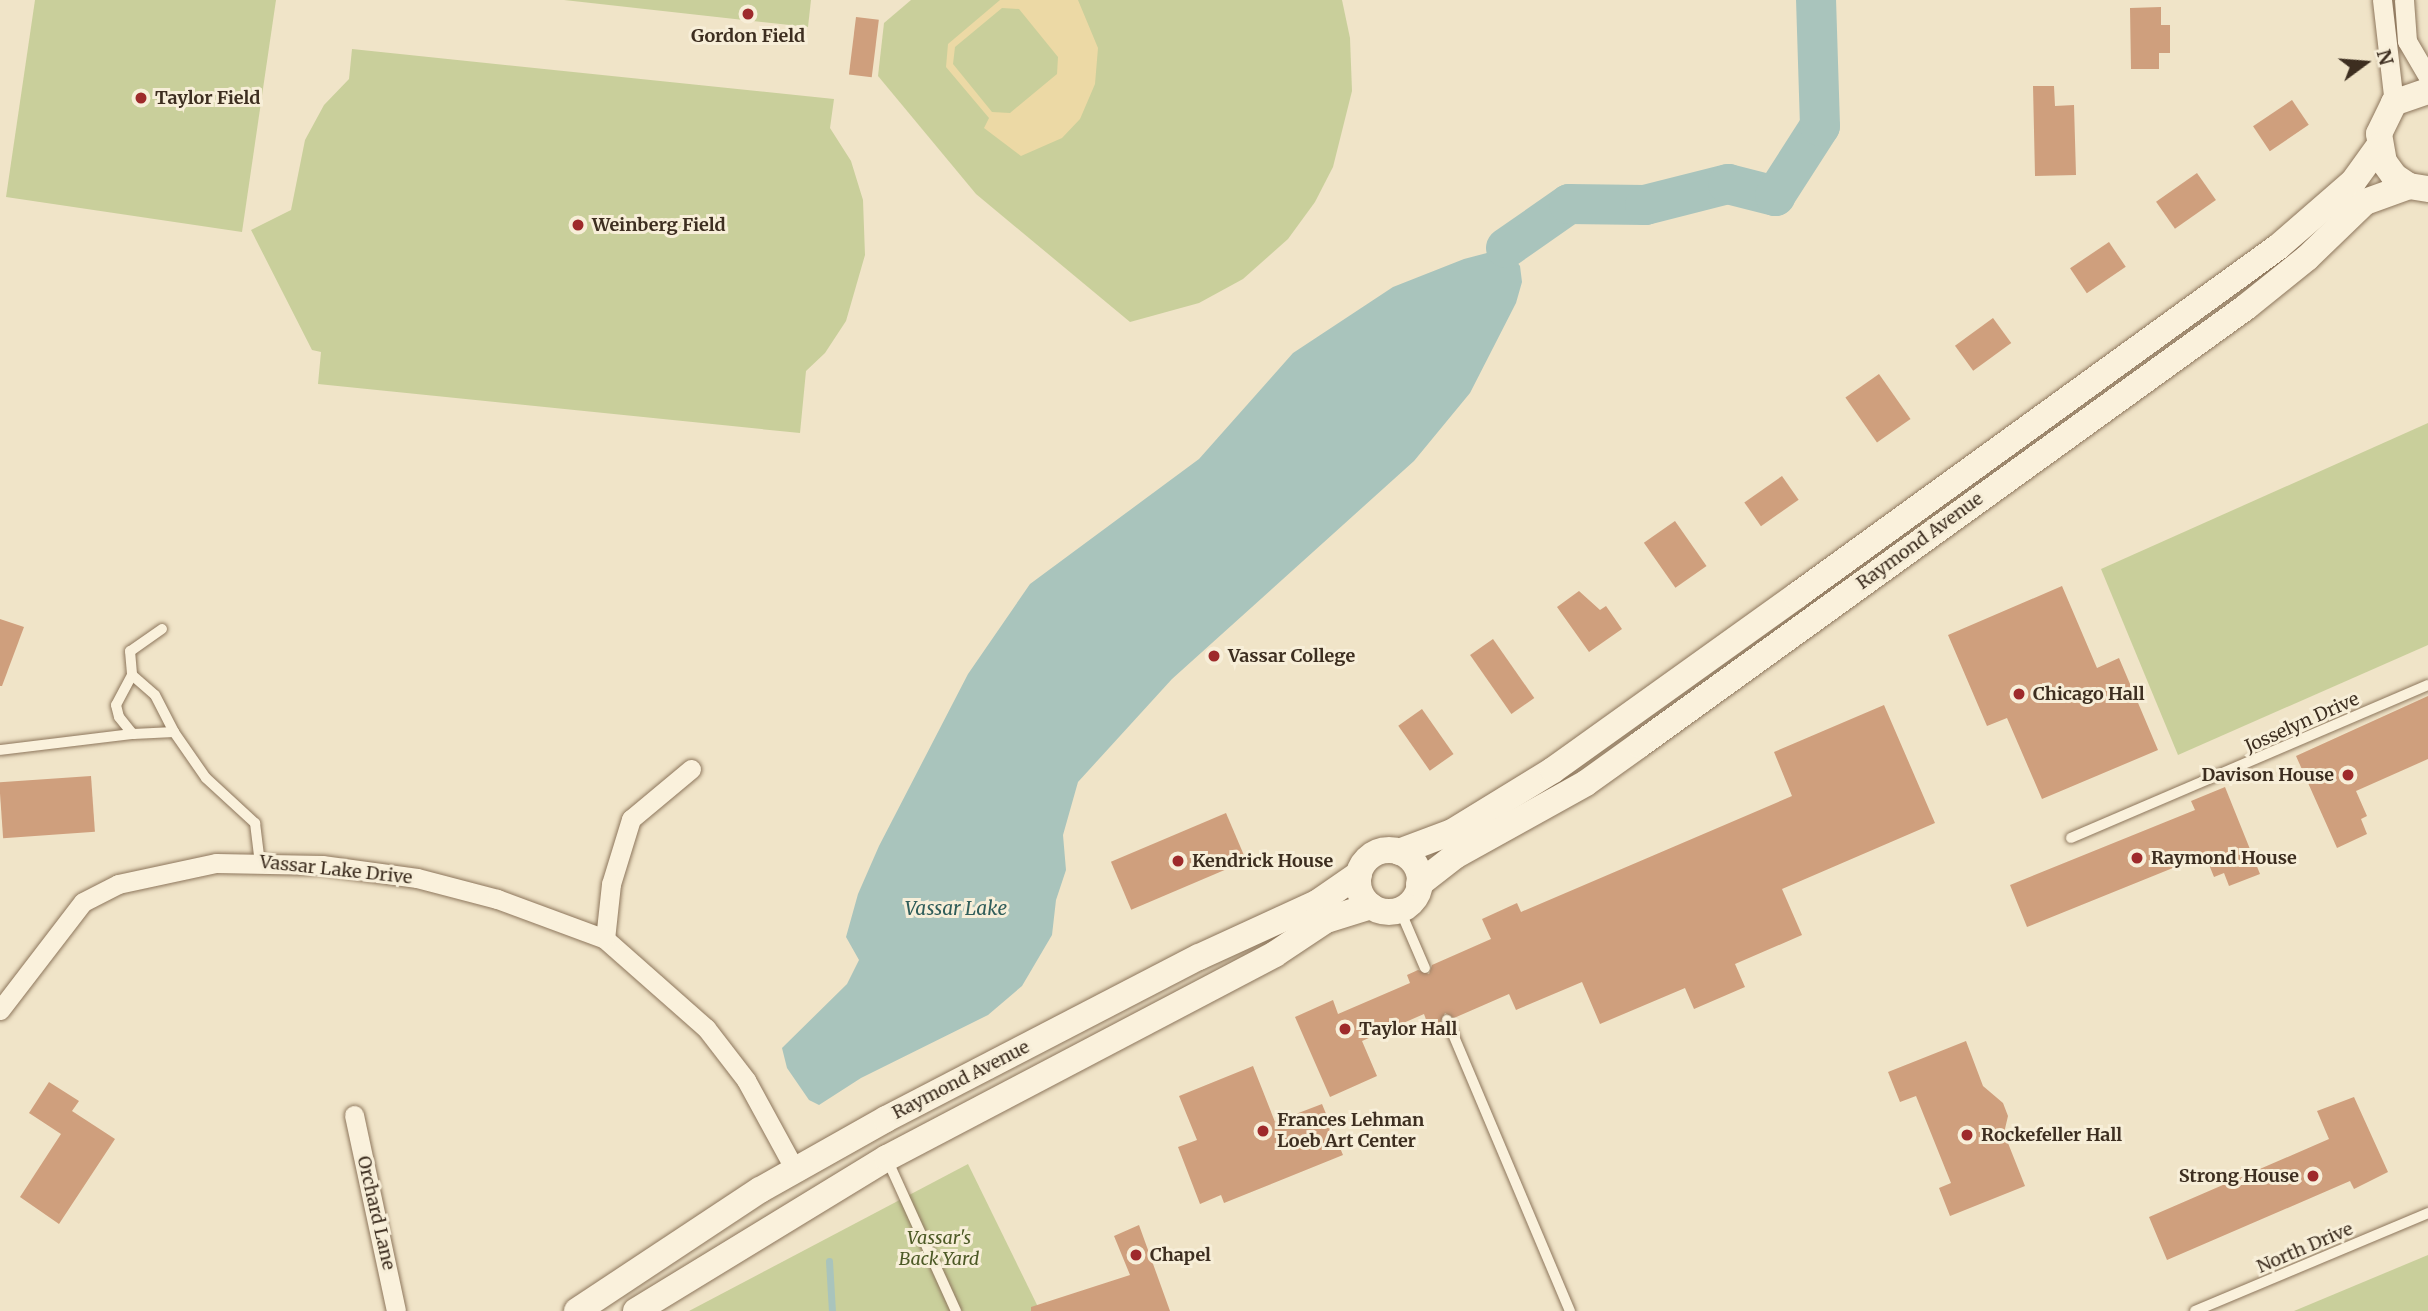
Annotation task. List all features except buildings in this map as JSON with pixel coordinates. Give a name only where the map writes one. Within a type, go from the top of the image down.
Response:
[{"type":"main road","points":[[2418,188],[2384,163],[2379,146],[2381,123],[2394,103],[2428,90]]},
{"type":"main road","name":"Raymond Avenue","points":[[577,1311],[634,1298],[1049,1072],[1132,1011],[1317,903],[1359,874],[1377,852],[1399,852],[1452,832],[1553,769],[2278,247],[2353,182],[2379,146]]},
{"type":"main road","name":"Raymond Avenue","points":[[634,1298],[795,1170],[1132,1011],[1275,954],[1326,920],[1371,906],[1400,910],[1413,899],[1419,884],[1455,856],[1618,760],[2246,307],[2307,258],[2365,202],[2418,188]]},
{"type":"main road","points":[[1399,852],[1416,868],[1419,884]]},
{"type":"main road","points":[[1359,874],[1360,892],[1371,906]]},
{"type":"street","points":[[2382,0],[2394,103]]},
{"type":"street","points":[[2404,0],[2407,41],[2428,77]]},
{"type":"street","points":[[605,939],[617,857],[631,819],[654,795],[691,769]]},
{"type":"street","name":"Vassar Lake Drive","points":[[0,1010],[83,902],[118,884],[216,863],[260,862],[417,878],[497,899],[605,939],[706,1028],[746,1080],[795,1170]]},
{"type":"street","name":"Orchard Lane","points":[[354,1115],[396,1311]]},
{"type":"lane","points":[[133,734],[116,705],[132,676],[130,651],[162,629]]},
{"type":"lane","points":[[132,676],[155,695],[174,732],[206,778],[255,823],[260,862]]},
{"type":"lane","name":"Josselyn Drive","points":[[2071,838],[2428,685]]},
{"type":"lane","points":[[0,750],[133,734],[174,732]]},
{"type":"lane","points":[[1400,910],[1425,968]]},
{"type":"lane","points":[[1447,1020],[1570,1311]]},
{"type":"lane","points":[[887,1158],[956,1311]]},
{"type":"lane","name":"North Drive","points":[[2194,1311],[2428,1213]]},
{"type":"green space","name":"Taylor Field","points":[[35,0],[276,0],[242,232],[6,197]]},
{"type":"green space","name":"Gordon Field","points":[[564,0],[811,0],[808,27]]},
{"type":"green space","points":[[911,0],[1342,0],[1350,38],[1352,91],[1333,167],[1315,202],[1288,239],[1243,279],[1199,303],[1130,322],[976,194],[878,76],[884,23]]},
{"type":"green space","points":[[352,49],[834,99],[830,128],[851,161],[863,200],[865,255],[846,321],[825,353],[806,371],[800,433],[318,384],[321,352],[312,350],[251,230],[291,210],[305,140],[324,105],[349,79]]},
{"type":"green space","points":[[2428,423],[2428,645],[2178,755],[2101,569]]},
{"type":"green space","name":"Vassar's Back Yard","points":[[968,1164],[1040,1311],[689,1311]]},
{"type":"green space","points":[[2428,1255],[2428,1311],[2294,1311]]},
{"type":"sand","points":[[1000,0],[1078,0],[1098,48],[1095,84],[1080,119],[1062,138],[1021,156],[984,128],[989,118],[946,67],[948,44]],"holes":[[[1002,8],[1019,9],[1058,57],[1057,74],[1010,113],[992,112],[953,64],[955,47]]]},
{"type":"water","name":"Vassar Lake","points":[[1506,248],[1520,266],[1522,282],[1516,303],[1470,393],[1414,461],[1172,679],[1078,782],[1063,835],[1066,870],[1056,900],[1052,935],[1022,986],[988,1015],[861,1078],[819,1105],[809,1100],[787,1068],[782,1048],[847,984],[859,960],[846,937],[858,894],[879,846],[968,674],[1030,584],[1199,459],[1293,353],[1393,287],[1464,259]]},
{"type":"waterway","points":[[1506,248],[1569,204],[1645,205],[1728,184],[1775,196],[1820,126],[1816,0]]},
{"type":"waterway","points":[[829,1261],[832,1311]]},
{"type":"place","name":"Gordon Field","points":[[748,14]]},
{"type":"place","name":"Taylor Field","points":[[141,98]]},
{"type":"place","name":"Weinberg Field","points":[[578,225]]},
{"type":"place","name":"Vassar College","points":[[1214,656]]},
{"type":"place","name":"Chicago Hall","points":[[2019,694]]},
{"type":"place","name":"Davison House","points":[[2348,775]]},
{"type":"place","name":"Raymond House","points":[[2137,858]]},
{"type":"place","name":"Kendrick House","points":[[1178,861]]},
{"type":"place","name":"Taylor Hall","points":[[1345,1029]]},
{"type":"place","name":"Frances Lehman Loeb Art Center","points":[[1263,1131]]},
{"type":"place","name":"Rockefeller Hall","points":[[1967,1135]]},
{"type":"place","name":"Strong House","points":[[2313,1176]]},
{"type":"place","name":"Chapel","points":[[1136,1255]]}]
